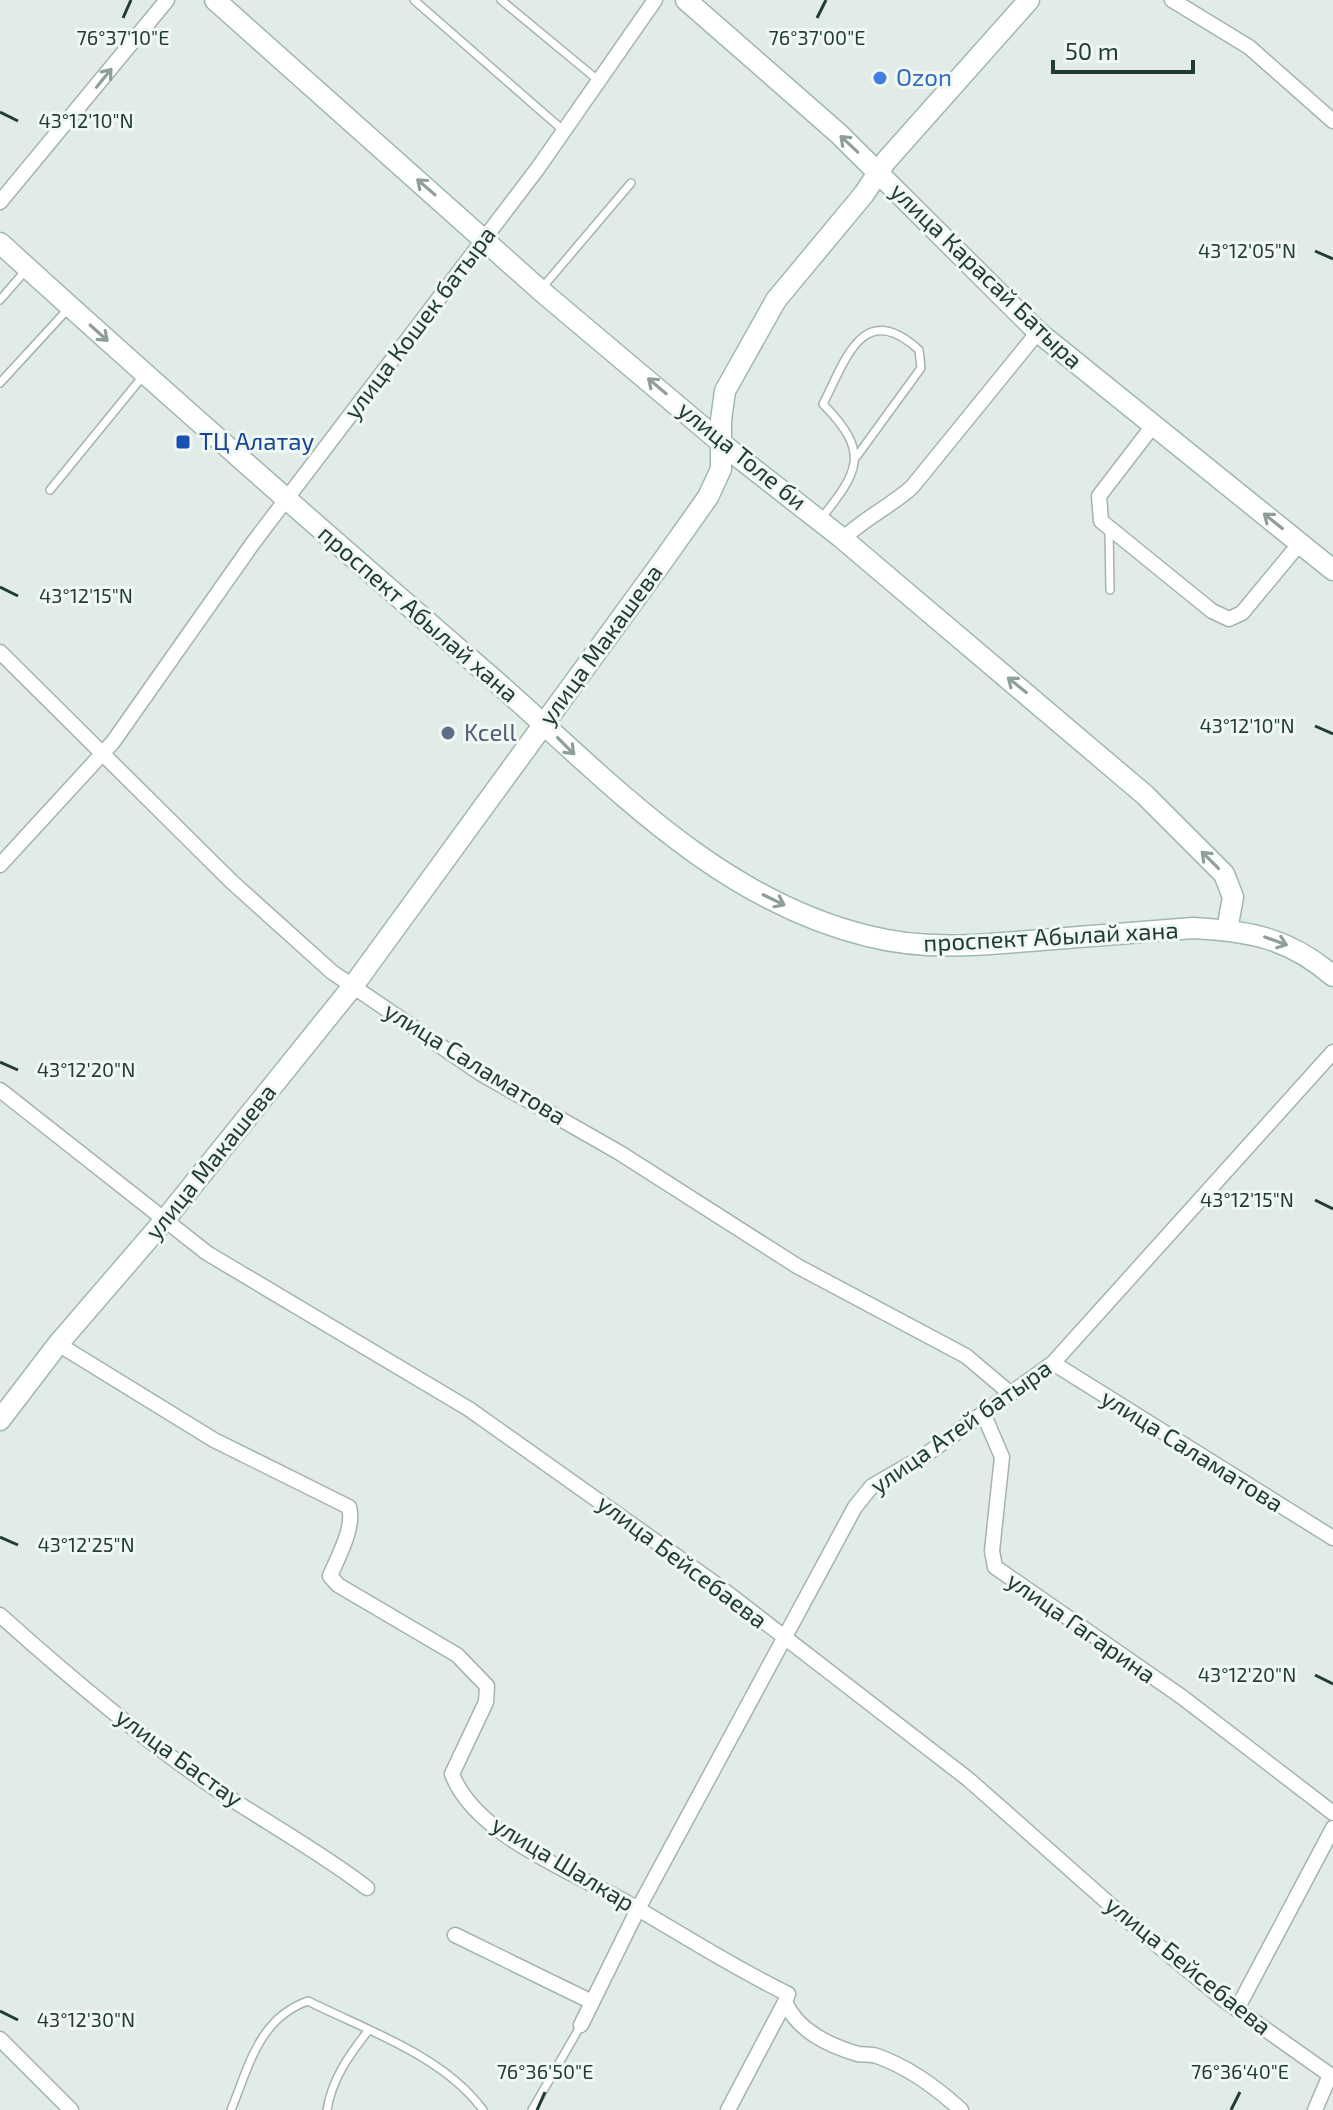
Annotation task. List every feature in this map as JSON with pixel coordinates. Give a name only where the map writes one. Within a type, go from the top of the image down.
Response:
[{"type":"street","points":[[0,202],[167,0]]},
{"type":"street","name":"улица Толе би","points":[[216,0],[540,290],[843,539],[1134,785],[1224,874],[1233,897],[1227,930]]},
{"type":"street","name":"улица Кошек батыра","points":[[0,865],[103,753],[288,497],[485,239],[655,0]]},
{"type":"street","name":"улица Карасай Батыра","points":[[686,0],[880,173],[1038,332],[1333,570]]},
{"type":"street","name":"улица Макашева","points":[[0,1420],[58,1344],[163,1222],[353,986],[545,724],[708,497],[721,469],[725,391],[776,300],[880,173],[886,161],[1029,0]]},
{"type":"street","points":[[1172,0],[1249,47],[1333,121]]},
{"type":"street","name":"проспект Абылай хана","points":[[0,243],[144,375],[288,497],[401,602],[545,724],[566,748],[690,850],[753,890],[798,912],[866,936],[922,947],[952,948],[1193,928],[1227,930],[1280,942],[1307,954],[1333,976]]},
{"type":"street","points":[[843,539],[860,522],[888,508],[912,487],[1038,332]]},
{"type":"street","points":[[1152,427],[1099,496],[1101,521],[1223,618],[1242,613],[1300,543]]},
{"type":"street","name":"улица Саламатова","points":[[0,652],[232,882],[319,962],[480,1073],[620,1153],[797,1266],[966,1356],[1011,1394]]},
{"type":"street","name":"улица Атей батыра","points":[[581,2025],[638,1909],[855,1507],[872,1486],[924,1456],[1053,1363],[1333,1052]]},
{"type":"street","name":"улица Бейсебаева","points":[[0,1090],[163,1222],[207,1253],[469,1409],[717,1585],[968,1779],[1132,1924],[1237,2009],[1331,2076]]},
{"type":"street","name":"улица Шалкар","points":[[58,1344],[214,1440],[349,1507],[351,1514],[343,1546],[330,1576],[338,1585],[457,1655],[487,1686],[486,1702],[452,1774],[459,1792],[506,1835],[694,1944],[788,1994],[785,2002]]},
{"type":"street","name":"улица Саламатова","points":[[1053,1363],[1333,1538]]},
{"type":"street","name":"улица Гагарина","points":[[983,1413],[1002,1457],[992,1551],[995,1567],[1182,1697],[1333,1813]]},
{"type":"street","name":"улица Бастау","points":[[0,1615],[57,1666],[219,1791],[314,1848],[367,1888]]},
{"type":"street","points":[[1237,2009],[1333,1828]]},
{"type":"street","points":[[455,1935],[592,2002]]},
{"type":"street","points":[[728,2110],[785,2002],[802,2028],[840,2047],[874,2055],[920,2078],[961,2110]]},
{"type":"street","points":[[0,2039],[71,2110]]},
{"type":"street","points":[[1315,2110],[1331,2076]]},
{"type":"lane","points":[[414,0],[564,131]]},
{"type":"lane","points":[[501,0],[599,81]]},
{"type":"lane","points":[[540,290],[631,183]]},
{"type":"lane","points":[[0,300],[28,268]]},
{"type":"lane","points":[[0,383],[70,307]]},
{"type":"lane","points":[[820,521],[855,472],[857,456],[854,443],[842,423],[823,404],[850,352],[866,333],[879,328],[893,331],[919,350],[921,368],[857,456]]},
{"type":"lane","points":[[50,490],[144,375]]},
{"type":"lane","points":[[1109,528],[1110,590]]},
{"type":"lane","points":[[231,2110],[261,2034],[290,2008],[308,2001],[417,2055],[474,2096],[483,2110]]},
{"type":"lane","name":"улица Атей батыра","points":[[532,2110],[581,2025]]},
{"type":"lane","points":[[327,2110],[330,2091],[348,2056],[368,2031]]},
{"type":"place","name":"Ozon","points":[[880,78]]},
{"type":"place","name":"ТЦ Алатау","points":[[183,442]]},
{"type":"place","name":"Kcell","points":[[448,733]]}]
